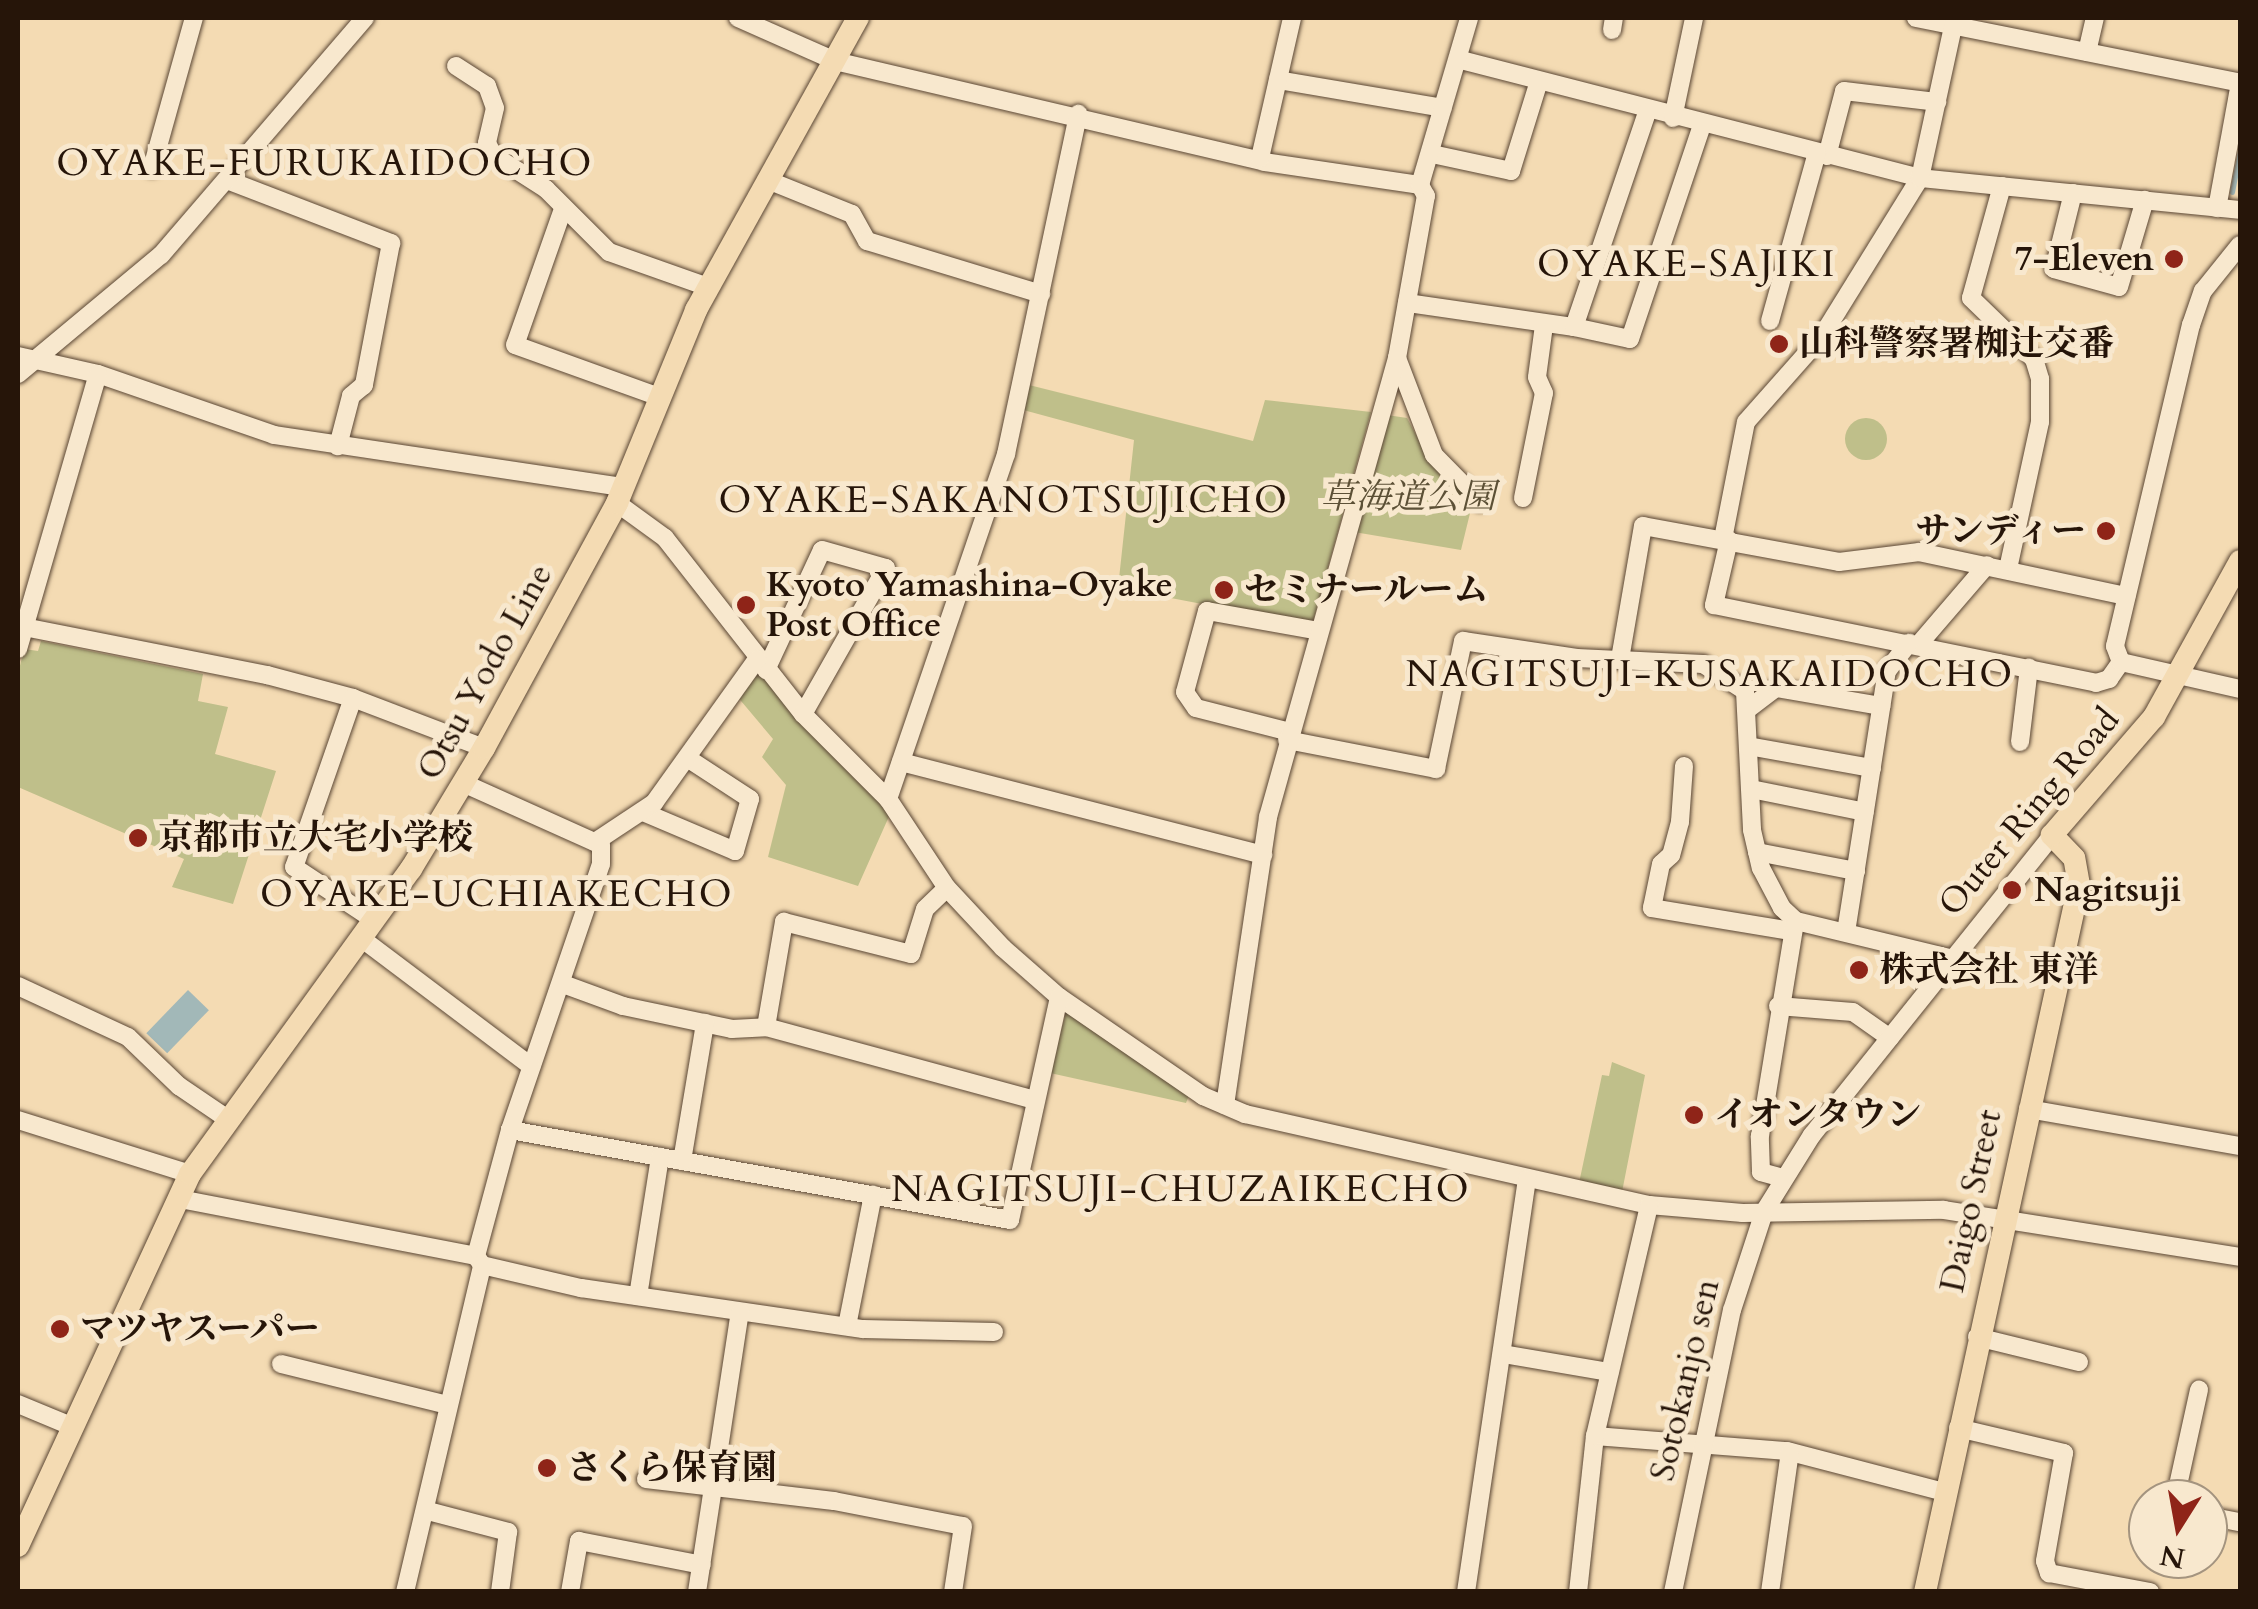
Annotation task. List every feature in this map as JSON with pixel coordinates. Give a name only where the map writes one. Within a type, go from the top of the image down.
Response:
[{"type":"main road","name":"Otsu Yodo Line","points":[[18,1546],[190,1174],[226,1118],[367,929],[484,748],[620,495],[657,396],[708,287],[770,182],[858,18]]},
{"type":"main road","name":"Outer Ring Road","points":[[2052,834],[2124,758],[2175,679],[2240,561]]},
{"type":"main road","name":"Daigo Street","points":[[1925,1592],[2003,1216],[2079,886],[2074,858],[2052,834]]},
{"type":"street","points":[[152,168],[194,18]]},
{"type":"street","points":[[18,374],[161,255],[365,18]]},
{"type":"street","points":[[738,18],[835,60],[1260,158],[1420,185]]},
{"type":"street","points":[[1260,158],[1292,18]]},
{"type":"street","points":[[1225,1105],[1264,855],[1288,736],[1397,358],[1426,196],[1420,185],[1461,60],[1469,18]]},
{"type":"street","points":[[1673,118],[1694,18]]},
{"type":"street","points":[[1916,18],[1954,21],[2240,83],[2217,208]]},
{"type":"street","points":[[2087,52],[2094,18]]},
{"type":"street","points":[[1954,21],[1920,178],[1822,336],[1746,422],[1714,605],[2096,683],[2109,679],[2121,662]]},
{"type":"street","points":[[1461,60],[1647,112],[1920,178],[2240,210]]},
{"type":"street","points":[[456,66],[487,86],[496,108],[486,143],[493,155],[546,190],[609,252],[708,287]]},
{"type":"street","points":[[1278,80],[1443,108]]},
{"type":"street","points":[[1432,154],[1510,170],[1539,81]]},
{"type":"street","points":[[1770,321],[1844,91],[1937,102]]},
{"type":"street","points":[[1574,327],[1647,112]]},
{"type":"street","points":[[888,799],[1006,454],[1078,114]]},
{"type":"street","points":[[1407,304],[1544,326],[1574,327],[1630,339],[1702,125]]},
{"type":"street","points":[[227,180],[391,242],[364,385],[351,396],[338,446]]},
{"type":"street","points":[[770,182],[852,214],[867,242],[1041,294]]},
{"type":"street","points":[[2002,186],[1971,298],[2034,359],[2040,379],[2040,422],[2008,569]]},
{"type":"street","points":[[2073,193],[2054,269],[2118,287],[2145,200]]},
{"type":"street","points":[[563,209],[515,345],[657,396]]},
{"type":"street","points":[[2121,662],[2115,646],[2191,325],[2203,291],[2240,244]]},
{"type":"street","points":[[1523,498],[1544,393],[1537,377],[1544,326]]},
{"type":"street","points":[[18,356],[98,374],[216,418],[338,446],[620,495],[665,538],[804,714],[888,799],[947,888],[1059,998],[1225,1105],[1649,1205],[1764,1212],[2003,1216],[2240,1257]]},
{"type":"street","points":[[1397,358],[1434,456],[1480,502]]},
{"type":"street","points":[[18,649],[98,374]]},
{"type":"street","points":[[1620,659],[1643,526],[1838,562],[1919,552],[2126,596]]},
{"type":"street","points":[[595,842],[642,812],[762,664],[822,550],[886,568],[804,714]]},
{"type":"street","points":[[1846,932],[1887,671],[1987,565]]},
{"type":"street","points":[[1319,631],[1207,611],[1185,692],[1196,708],[1288,736],[1436,769],[1463,641],[1703,664],[1745,691],[1756,852],[1794,926],[1778,1006],[1759,1158],[1761,1172],[1782,1178]]},
{"type":"street","points":[[24,626],[354,698],[484,748]]},
{"type":"street","points":[[2121,662],[2175,679],[2240,689]]},
{"type":"street","points":[[2020,742],[2028,668]]},
{"type":"street","points":[[1748,709],[1776,688],[1881,706]]},
{"type":"street","points":[[354,698],[294,867],[531,1066]]},
{"type":"street","points":[[1748,746],[1872,768]]},
{"type":"street","points":[[642,812],[735,851],[750,799],[686,758]]},
{"type":"street","points":[[901,762],[1264,855]]},
{"type":"street","points":[[1684,766],[1680,822],[1671,855],[1660,864],[1652,908],[1846,932],[1953,958]]},
{"type":"street","points":[[405,1592],[428,1511],[510,1130],[564,984],[602,864],[595,842],[463,784]]},
{"type":"street","points":[[1750,789],[1865,812]]},
{"type":"street","name":"Outer Ring Road","points":[[1764,1212],[1782,1178],[2052,834]]},
{"type":"street","points":[[1756,852],[1856,871]]},
{"type":"street","points":[[766,1028],[784,922],[912,954],[925,910],[947,888]]},
{"type":"street","points":[[564,984],[705,1023],[766,1028],[1034,1100]]},
{"type":"street","points":[[18,986],[128,1037],[179,1086],[226,1118]]},
{"type":"street","points":[[510,1130],[1010,1220],[1059,998]]},
{"type":"street","points":[[1778,1006],[1853,1012],[1890,1038]]},
{"type":"street","points":[[682,1161],[705,1023]]},
{"type":"street","points":[[2028,1109],[2240,1146]]},
{"type":"street","points":[[18,1120],[190,1174]]},
{"type":"street","points":[[638,1296],[660,1157]]},
{"type":"street","points":[[1466,1592],[1528,1179]]},
{"type":"street","points":[[847,1326],[873,1195]]},
{"type":"street","points":[[180,1199],[638,1296],[847,1326],[994,1332]]},
{"type":"street","points":[[1578,1592],[1596,1436],[1649,1205]]},
{"type":"street","name":"Sotokanjo sen","points":[[1673,1592],[1732,1310],[1764,1212]]},
{"type":"street","points":[[697,1592],[740,1312]]},
{"type":"street","points":[[1977,1337],[2079,1362]]},
{"type":"street","points":[[1503,1354],[1609,1372]]},
{"type":"street","points":[[281,1364],[448,1406]]},
{"type":"street","points":[[2180,1479],[2199,1390]]},
{"type":"street","points":[[18,1404],[71,1426]]},
{"type":"street","points":[[1958,1428],[2060,1448],[2049,1573],[2144,1591]]},
{"type":"street","points":[[1596,1436],[1703,1440],[1790,1452],[1944,1492]]},
{"type":"street","points":[[1770,1592],[1790,1452]]},
{"type":"street","points":[[646,1479],[834,1501],[963,1526],[953,1592]]},
{"type":"street","points":[[428,1511],[508,1532],[500,1592]]},
{"type":"street","points":[[570,1592],[580,1542],[702,1565]]},
{"type":"green space","points":[[1021,383],[1253,441],[1265,400],[1371,412],[1312,625],[1118,588],[1134,440],[1016,408]]},
{"type":"green space","name":"草海道公園","points":[[1387,415],[1407,418],[1429,459],[1473,501],[1461,550],[1354,532]]},
{"type":"green space","points":[[1866,418],[1881,424],[1887,439],[1881,454],[1866,460],[1851,454],[1845,439],[1851,424]]},
{"type":"green space","points":[[41,641],[203,674],[198,701],[228,707],[215,754],[276,771],[233,904],[172,887],[184,859],[18,787],[18,674],[24,649],[38,651]]},
{"type":"green space","points":[[752,671],[761,672],[891,812],[858,886],[768,857],[786,785],[762,757],[773,739],[736,695]]},
{"type":"green space","points":[[1066,1012],[1189,1095],[1186,1103],[1050,1073]]},
{"type":"green space","points":[[1612,1062],[1645,1075],[1622,1192],[1579,1183],[1602,1075],[1609,1076]]},
{"type":"shaded area","points":[[188,990],[209,1010],[167,1053],[146,1033]]},
{"type":"waterway","points":[[2232,192],[2240,151]]},
{"type":"place","name":"7-Eleven","points":[[2174,259]]},
{"type":"place","name":"山科警察署椥辻交番","points":[[1779,344]]},
{"type":"place","name":"サンディー","points":[[2106,531]]},
{"type":"place","name":"セミナールーム","points":[[1224,590]]},
{"type":"place","name":"Kyoto Yamashina-Oyake Post Office","points":[[746,605]]},
{"type":"place","name":"京都市立大宅小学校","points":[[138,838]]},
{"type":"place","name":"Nagitsuji","points":[[2012,890]]},
{"type":"place","name":"株式会社 東洋","points":[[1859,970]]},
{"type":"place","name":"イオンタウン","points":[[1694,1115]]},
{"type":"place","name":"マツヤスーパー","points":[[60,1329]]},
{"type":"place","name":"さくら保育園","points":[[547,1468]]},
{"type":"district","name":"OYAKE-FURUKAIDOCHO","points":[[325,164]]},
{"type":"district","name":"OYAKE-SAJIKI","points":[[1687,265]]},
{"type":"district","name":"OYAKE-SAKANOTSUJICHO","points":[[1004,501]]},
{"type":"district","name":"NAGITSUJI-KUSAKAIDOCHO","points":[[1710,675]]},
{"type":"district","name":"OYAKE-UCHIAKECHO","points":[[497,895]]},
{"type":"district","name":"NAGITSUJI-CHUZAIKECHO","points":[[1181,1190]]}]
